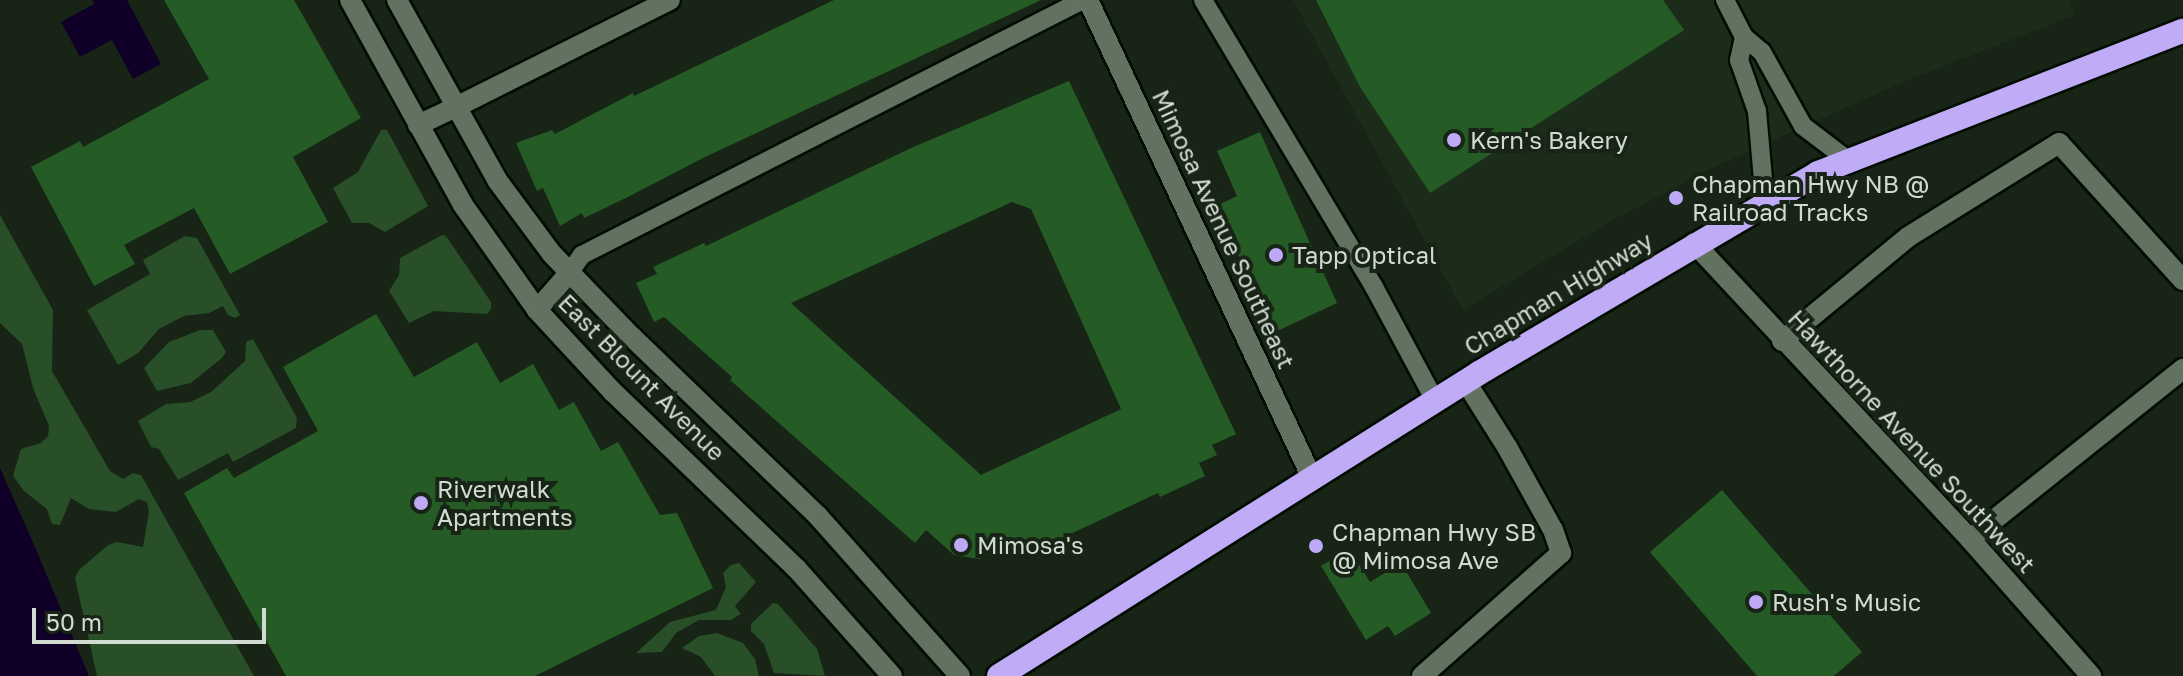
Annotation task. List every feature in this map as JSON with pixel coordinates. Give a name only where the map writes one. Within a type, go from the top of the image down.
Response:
[{"type":"highway","name":"Chapman Highway","points":[[999,676],[1435,401],[1694,243],[1818,173],[2183,31]]},
{"type":"street","name":"East Blount Avenue","points":[[350,0],[463,205],[537,310],[613,392],[797,569],[892,676]]},
{"type":"street","points":[[397,0],[456,107],[525,220],[632,337],[818,516],[960,676]]},
{"type":"street","points":[[418,125],[670,0]]},
{"type":"street","name":"Mimosa Avenue Southeast","points":[[1086,0],[1313,480]]},
{"type":"street","points":[[1782,341],[1908,237],[2059,143],[2183,280]]},
{"type":"street","name":"Hawthorne Avenue Southwest","points":[[1694,243],[1782,341],[1970,539],[2091,676]]},
{"type":"street","points":[[537,310],[570,272]]},
{"type":"street","points":[[1970,539],[2183,369]]},
{"type":"street","points":[[1422,676],[1561,553],[1553,530],[1507,447],[1466,382]]},
{"type":"lane","points":[[570,272],[582,255],[1086,0]]},
{"type":"lane","points":[[1203,0],[1358,260],[1435,401]]},
{"type":"lane","points":[[1725,0],[1744,37],[1762,52],[1803,126],[1849,161]]},
{"type":"lane","points":[[1744,37],[1739,60],[1757,111],[1765,202]]},
{"type":"shaded area","points":[[92,0],[127,0],[161,64],[133,79],[112,40],[80,57],[61,22],[94,4]]},
{"type":"shaded area","points":[[1293,0],[2070,0],[2075,15],[1903,82],[1714,167],[1611,221],[1463,310]]},
{"type":"shaded area","points":[[0,468],[35,547],[89,676],[0,676]]},
{"type":"green space","points":[[381,130],[387,130],[428,206],[385,232],[369,223],[352,223],[333,188],[358,172]]},
{"type":"green space","points":[[0,215],[53,310],[52,371],[110,471],[123,479],[133,473],[141,475],[254,676],[97,676],[75,578],[79,570],[108,545],[117,542],[143,547],[149,512],[147,502],[139,499],[116,512],[89,509],[71,498],[60,525],[52,524],[47,509],[24,491],[13,476],[21,449],[41,443],[48,436],[49,426],[33,388],[22,344],[0,323]]},
{"type":"green space","points":[[442,235],[446,236],[491,302],[491,309],[487,314],[434,311],[409,323],[389,291],[399,275],[400,258]]},
{"type":"green space","points":[[185,236],[197,238],[240,315],[235,318],[228,315],[223,306],[209,313],[184,316],[159,329],[138,353],[118,365],[87,310],[150,274],[143,260]]},
{"type":"green space","points":[[200,330],[213,330],[226,352],[222,358],[191,383],[157,391],[144,368],[169,342]]},
{"type":"green space","points":[[253,339],[297,418],[296,428],[233,462],[228,453],[178,480],[159,449],[151,447],[138,421],[166,404],[190,402],[211,392],[245,361],[246,342]]},
{"type":"green space","points":[[739,563],[756,582],[735,606],[741,614],[731,620],[699,620],[676,633],[662,652],[636,653],[670,622],[716,610],[726,587],[723,573],[731,565]]},
{"type":"green space","points":[[773,603],[778,604],[817,649],[825,676],[774,673],[764,644],[751,631],[751,624]]},
{"type":"green space","points":[[717,633],[743,643],[755,659],[759,676],[715,676],[701,657],[682,648],[699,636]]},
{"type":"building","points":[[164,0],[294,0],[361,118],[293,157],[328,222],[230,274],[194,208],[124,245],[135,264],[94,286],[31,167],[80,141],[83,147],[209,79]]},
{"type":"building","points":[[834,0],[1041,0],[705,157],[584,218],[582,213],[560,226],[543,188],[537,191],[516,143],[552,130],[555,134],[633,93],[634,96]]},
{"type":"building","name":"Kern's Bakery","points":[[1316,0],[1663,0],[1684,30],[1430,193],[1360,87]]},
{"type":"building","points":[[1069,81],[1236,434],[1212,445],[1217,455],[1199,463],[1205,476],[1160,497],[1158,493],[1019,558],[1012,544],[979,559],[954,555],[926,530],[915,543],[730,380],[732,377],[664,317],[654,322],[636,283],[657,274],[653,267],[704,243],[706,246],[911,148]],"holes":[[[1012,202],[1031,209],[1121,409],[981,475],[791,303]]]},
{"type":"building","name":"Tapp Optical","points":[[1260,132],[1337,303],[1273,333],[1216,206],[1237,196],[1217,151]]},
{"type":"building","name":"Riverwalk Apartments","points":[[376,314],[414,377],[477,342],[500,383],[533,364],[559,410],[574,402],[601,451],[618,442],[660,515],[677,513],[713,588],[535,676],[286,676],[184,493],[227,468],[234,478],[318,431],[283,367]]},
{"type":"building","name":"Rush's Music","points":[[1722,490],[1862,652],[1834,676],[1757,676],[1650,552]]},
{"type":"building","points":[[1349,549],[1370,582],[1401,563],[1431,613],[1395,636],[1388,626],[1366,640],[1321,566]]},
{"type":"place","name":"Kern's Bakery","points":[[1454,140]]},
{"type":"place","name":"Chapman Hwy NB @ Railroad Tracks","points":[[1676,198]]},
{"type":"place","name":"Tapp Optical","points":[[1276,255]]},
{"type":"place","name":"Riverwalk Apartments","points":[[421,503]]},
{"type":"place","name":"Mimosa's","points":[[961,545]]},
{"type":"place","name":"Chapman Hwy SB @ Mimosa Ave","points":[[1316,546]]},
{"type":"place","name":"Rush's Music","points":[[1756,602]]}]
